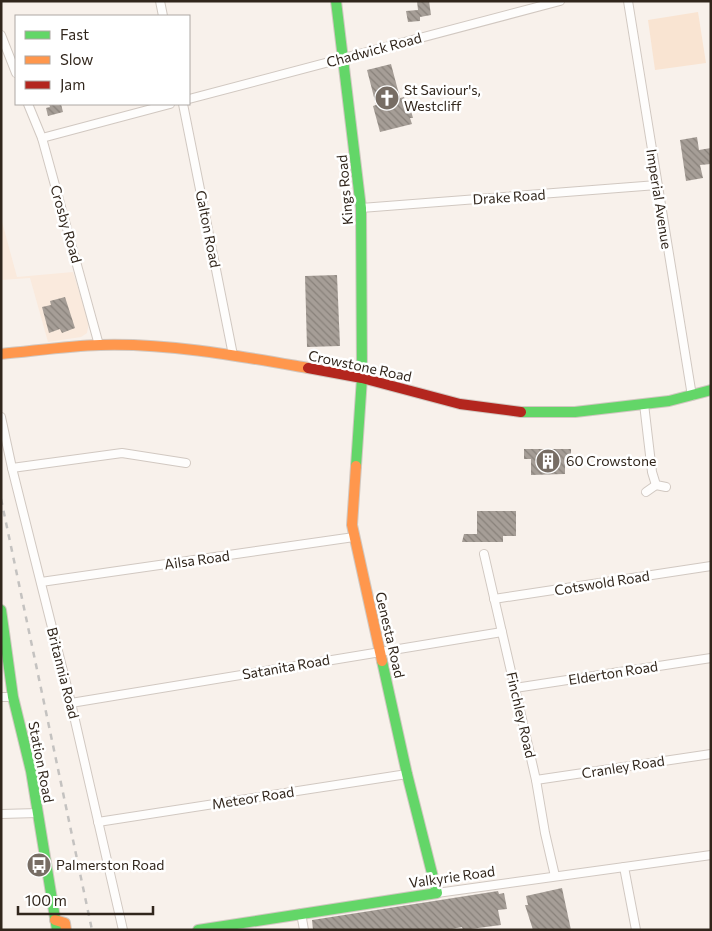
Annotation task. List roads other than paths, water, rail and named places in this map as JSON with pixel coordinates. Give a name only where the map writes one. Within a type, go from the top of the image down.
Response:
[{"type":"street","points":[[160,1],[163,15]]},
{"type":"street","name":"Kings Road","points":[[336,1],[361,208],[362,378]]},
{"type":"street","name":"Chadwick Road","points":[[190,99],[560,1]]},
{"type":"street","name":"Imperial Avenue","points":[[628,1],[692,396]]},
{"type":"street","points":[[1,35],[15,70]]},
{"type":"street","name":"Crosby Road","points":[[28,105],[42,138],[99,345]]},
{"type":"street","points":[[42,138],[166,105]]},
{"type":"street","name":"Galton Road","points":[[182,105],[233,355]]},
{"type":"street","name":"Drake Road","points":[[361,208],[657,185]]},
{"type":"street","name":"Crowstone Road","points":[[1,354],[99,345],[150,346],[233,355],[362,378],[460,404],[521,412],[566,413],[644,404],[692,396],[711,390]]},
{"type":"street","name":"Genesta Road","points":[[362,378],[352,525],[407,774],[437,893]]},
{"type":"street","points":[[644,404],[652,472],[656,485]]},
{"type":"street","name":"Britannia Road","points":[[1,417],[71,703],[123,930]]},
{"type":"street","points":[[12,468],[122,453],[186,463]]},
{"type":"street","points":[[656,485],[666,488]]},
{"type":"street","points":[[646,492],[656,485]]},
{"type":"street","name":"Ailsa Road","points":[[41,582],[354,537]]},
{"type":"street","name":"Finchley Road","points":[[484,554],[536,780],[555,876]]},
{"type":"street","name":"Cotswold Road","points":[[494,600],[711,566]]},
{"type":"street","name":"Station Road","points":[[1,610],[13,697],[31,771],[56,925]]},
{"type":"street","name":"Satanita Road","points":[[71,703],[502,632]]},
{"type":"street","name":"Elderton Road","points":[[515,688],[711,658]]},
{"type":"street","points":[[1,697],[13,697]]},
{"type":"street","name":"Cranley Road","points":[[536,780],[711,754]]},
{"type":"street","name":"Meteor Road","points":[[98,822],[407,774]]},
{"type":"street","points":[[1,814],[38,813]]},
{"type":"street","name":"Valkyrie Road","points":[[198,930],[437,893],[711,855]]},
{"type":"street","points":[[624,867],[636,930]]},
{"type":"street","points":[[301,913],[304,930]]},
{"type":"street","name":"Station Road","points":[[56,925],[60,920],[65,923],[66,930]]},
{"type":"railway","points":[[1,499],[92,930]]},
{"type":"place","name":"St Saviour's, Westcliff","points":[[387,98]]},
{"type":"place","name":"60 Crowstone","points":[[548,461]]},
{"type":"place","name":"Palmerston Road","points":[[39,865]]}]
